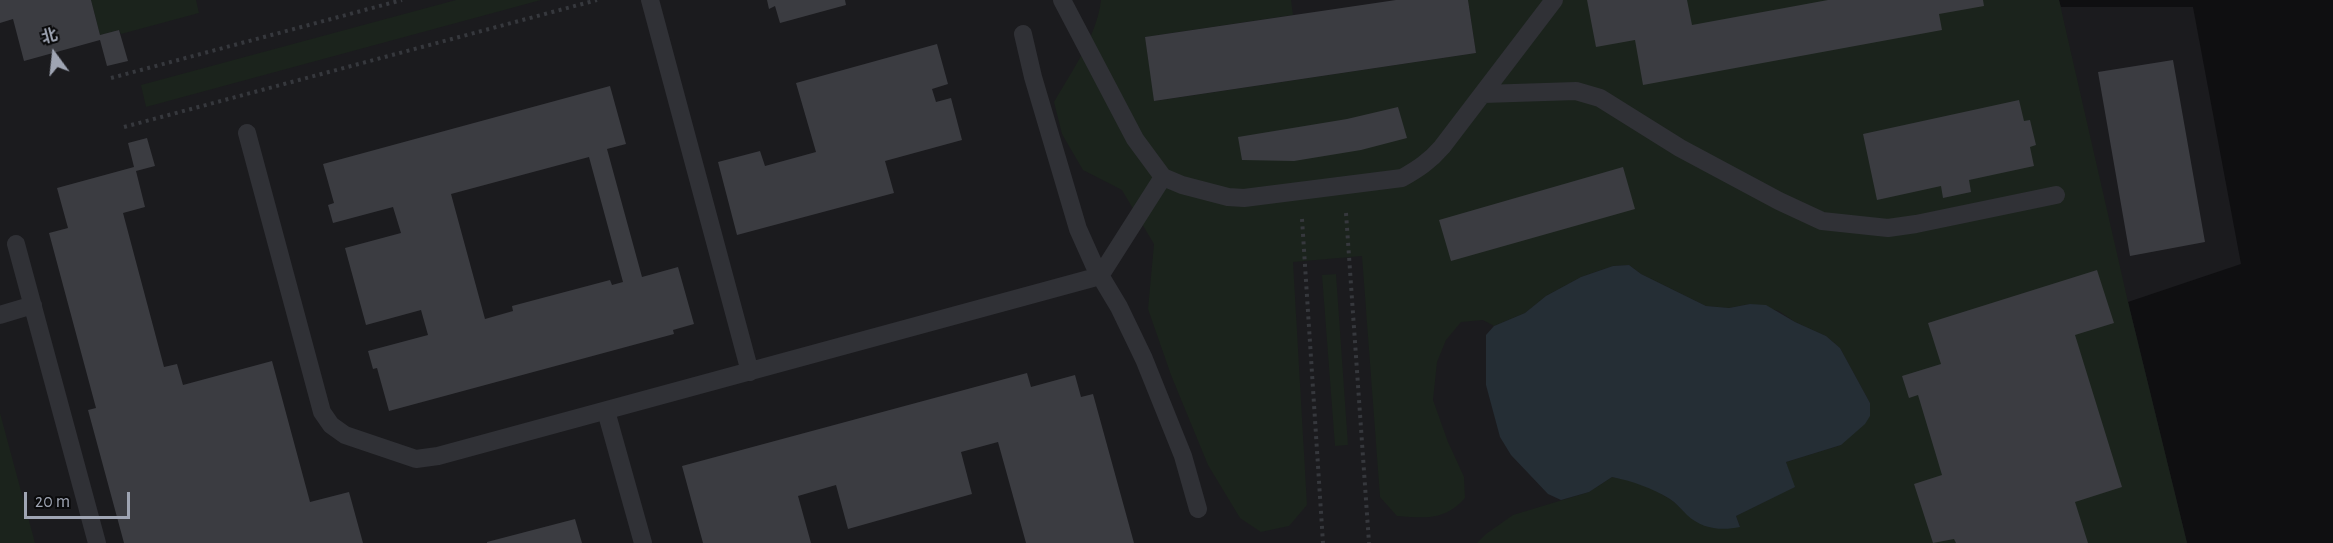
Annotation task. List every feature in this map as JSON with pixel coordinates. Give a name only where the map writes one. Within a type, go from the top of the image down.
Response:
[{"type":"lane","points":[[650,0],[750,372]]},
{"type":"lane","points":[[1062,0],[1135,139],[1163,177],[1182,185],[1228,197],[1244,198],[1402,178],[1418,169],[1432,159],[1442,147],[1554,0]]},
{"type":"lane","points":[[1023,34],[1033,77],[1078,229],[1100,276],[1129,328],[1164,407],[1183,456],[1198,509]]},
{"type":"lane","points":[[1483,94],[1576,92],[1600,98],[1680,148],[1779,201],[1822,221],[1888,228],[2056,195]]},
{"type":"lane","points":[[247,133],[322,412],[331,424],[345,435],[416,459],[438,456],[1100,276],[1163,177]]},
{"type":"lane","points":[[16,244],[97,543]]},
{"type":"lane","points":[[0,315],[33,305]]},
{"type":"lane","points":[[606,411],[643,543]]},
{"type":"path","points":[[111,78],[402,0]]},
{"type":"path","points":[[124,127],[597,0]]},
{"type":"path","points":[[1344,185],[1369,543]]},
{"type":"path","points":[[1300,191],[1323,543]]},
{"type":"shaded area","points":[[0,0],[2059,0],[2061,7],[2193,7],[2241,264],[2128,302],[2187,543],[0,543]]},
{"type":"shaded area","points":[[91,0],[196,0],[199,13],[121,34],[119,30],[100,35]]},
{"type":"shaded area","points":[[456,0],[541,0],[146,107],[141,85]]},
{"type":"shaded area","points":[[1101,0],[1291,0],[1293,15],[1145,37],[1155,101],[1476,53],[1468,0],[2059,0],[2128,302],[2187,543],[1477,543],[1513,515],[1589,492],[1612,477],[1629,480],[1655,490],[1673,501],[1690,517],[1740,526],[1736,516],[1794,487],[1786,462],[1841,445],[1870,403],[1840,348],[1826,336],[1795,322],[1779,311],[1750,304],[1729,308],[1706,306],[1641,274],[1629,265],[1613,266],[1581,277],[1546,296],[1525,313],[1494,326],[1483,320],[1461,322],[1446,340],[1437,362],[1433,400],[1464,477],[1465,498],[1450,511],[1442,514],[1426,517],[1397,516],[1380,497],[1362,256],[1293,262],[1307,505],[1289,526],[1261,532],[1240,518],[1208,465],[1171,375],[1148,309],[1154,244],[1122,190],[1083,170],[1062,134],[1054,102],[1089,40],[1099,13]]},
{"type":"shaded area","points":[[1629,265],[1641,274],[1706,306],[1729,308],[1750,304],[1766,305],[1826,336],[1840,348],[1870,403],[1870,416],[1865,424],[1841,445],[1786,462],[1795,487],[1736,516],[1740,527],[1719,529],[1705,526],[1693,520],[1663,495],[1642,485],[1612,477],[1589,492],[1561,500],[1548,494],[1511,455],[1500,437],[1486,385],[1486,335],[1494,326],[1525,313],[1546,296],[1581,277],[1613,266]]},
{"type":"shaded area","points":[[1336,274],[1348,445],[1335,446],[1322,275]]},
{"type":"shaded area","points":[[0,413],[35,543],[0,543]]},
{"type":"building","points":[[0,0],[91,0],[100,35],[119,30],[128,61],[107,66],[100,40],[24,61],[13,19],[0,23]]},
{"type":"building","points":[[767,0],[845,0],[846,5],[780,23],[775,6],[769,9]]},
{"type":"building","points":[[1396,0],[1468,0],[1476,53],[1154,101],[1145,37]]},
{"type":"building","points":[[1587,0],[1687,0],[1692,25],[1828,0],[1983,0],[1984,6],[1939,14],[1942,30],[1643,85],[1635,40],[1596,47]]},
{"type":"building","points":[[937,44],[948,84],[932,89],[936,102],[951,98],[962,140],[885,161],[894,193],[737,235],[718,162],[760,151],[765,166],[816,152],[796,83]]},
{"type":"building","points":[[2173,60],[2205,242],[2130,256],[2098,72]]},
{"type":"building","points":[[610,86],[626,144],[607,149],[642,277],[678,267],[694,324],[673,330],[674,334],[389,411],[377,368],[373,369],[368,351],[428,335],[421,310],[366,325],[345,248],[401,233],[393,207],[333,223],[328,205],[334,203],[323,164]],"holes":[[[589,157],[623,282],[612,285],[610,280],[512,306],[513,311],[485,319],[451,194]]]},
{"type":"building","points":[[2019,100],[2024,121],[2030,120],[2036,145],[2030,147],[2034,166],[1969,180],[1971,192],[1943,198],[1941,186],[1877,200],[1863,134]]},
{"type":"building","points":[[1398,107],[1407,138],[1361,150],[1294,161],[1242,160],[1238,137],[1347,119]]},
{"type":"building","points":[[147,138],[155,166],[136,171],[145,207],[123,213],[164,367],[177,364],[183,385],[272,361],[310,502],[349,492],[363,543],[124,543],[88,410],[96,408],[49,233],[68,228],[57,188],[134,167],[128,143]]},
{"type":"building","points":[[1623,167],[1635,209],[1451,261],[1439,220]]},
{"type":"building","points":[[2097,270],[2114,323],[2075,335],[2122,487],[2075,502],[2088,543],[1956,543],[1954,539],[1933,543],[1914,484],[1942,475],[1918,395],[1909,398],[1902,376],[1941,364],[1928,323]]},
{"type":"building","points":[[1027,373],[1031,387],[1075,375],[1081,397],[1093,394],[1134,543],[1026,543],[998,442],[961,452],[972,494],[848,529],[836,485],[798,496],[811,543],[703,543],[682,466]]},
{"type":"building","points":[[575,519],[582,543],[487,543],[487,542]]}]
